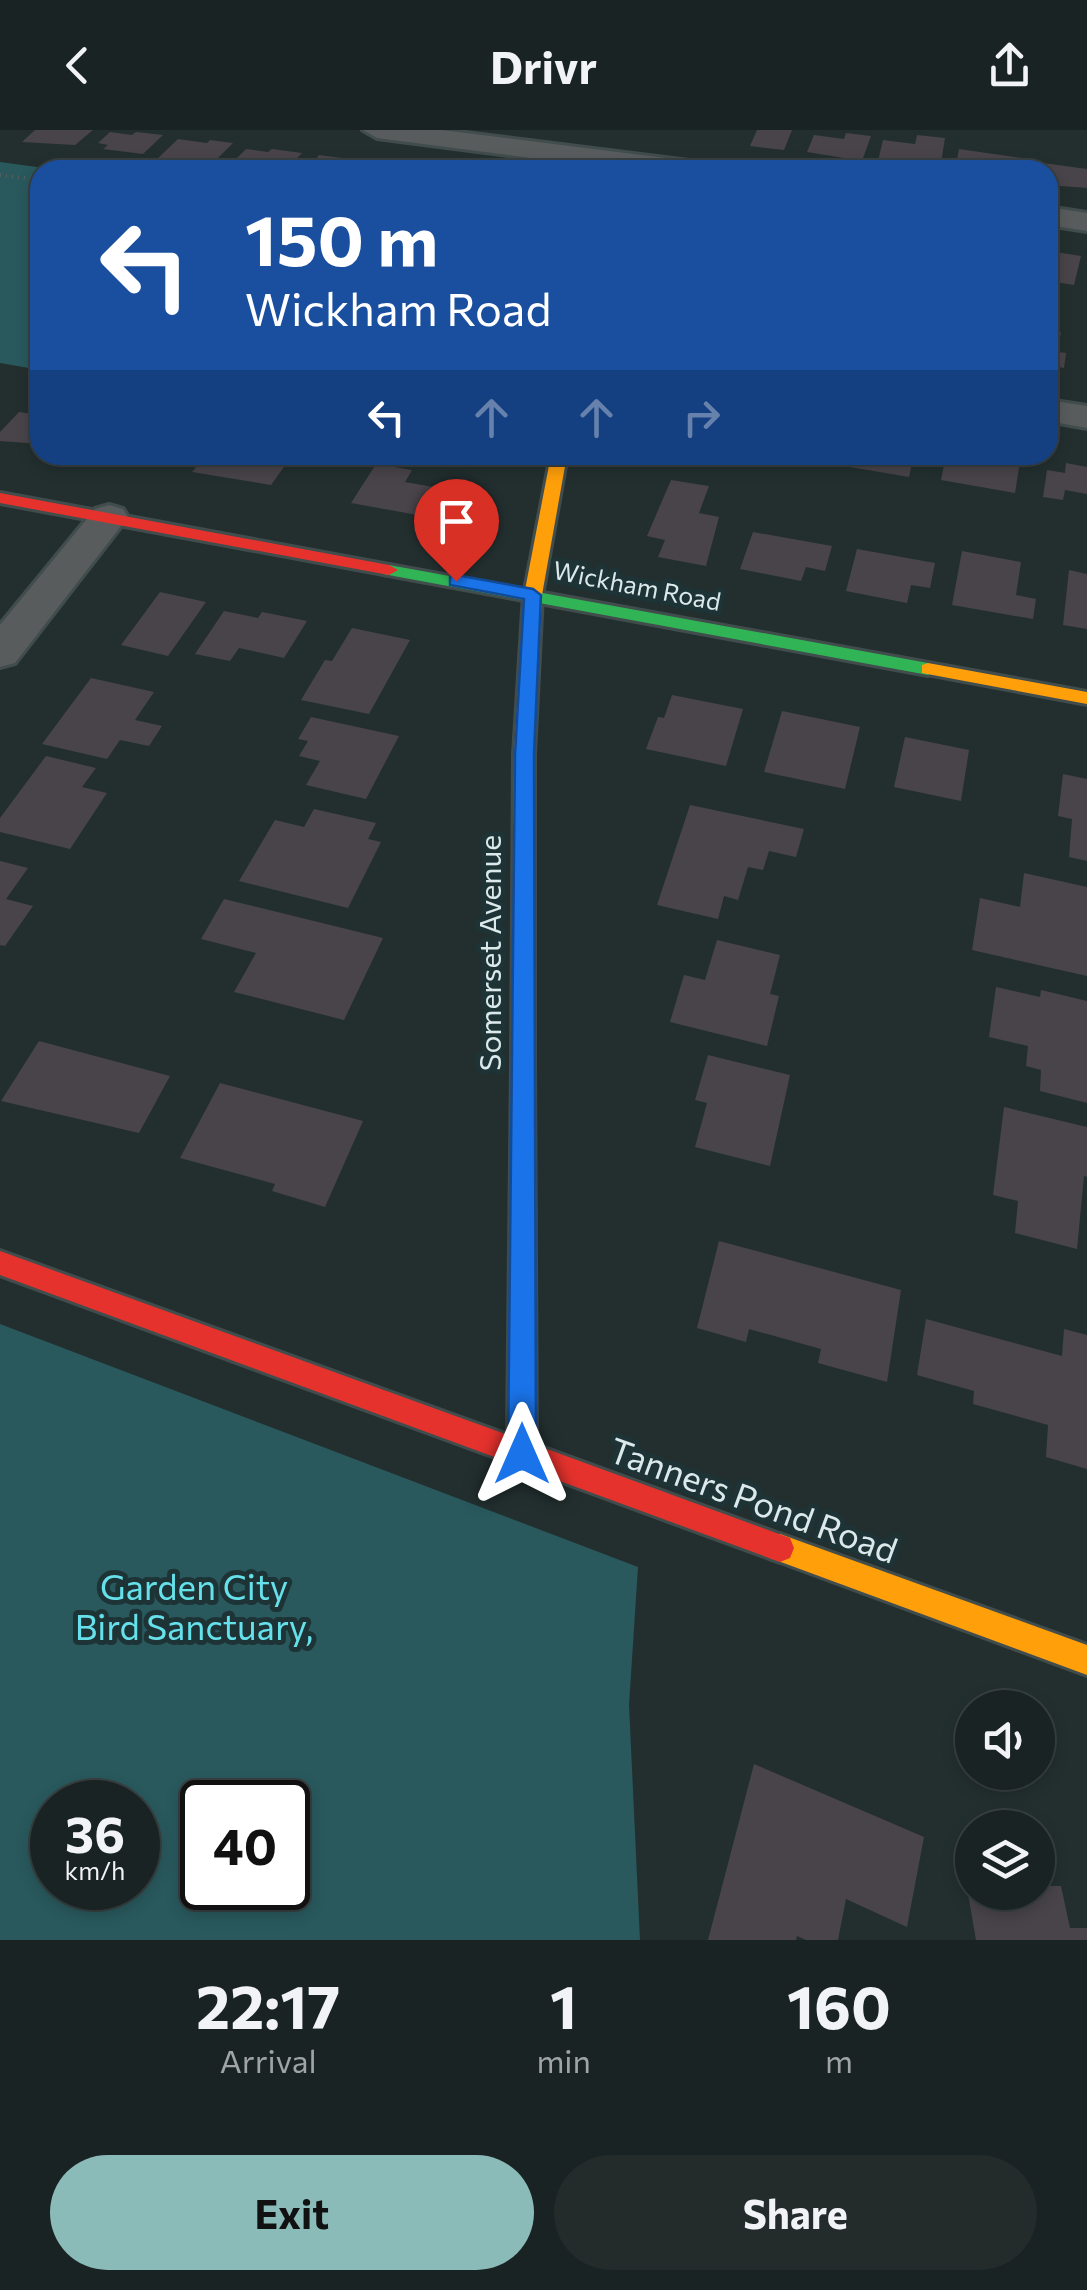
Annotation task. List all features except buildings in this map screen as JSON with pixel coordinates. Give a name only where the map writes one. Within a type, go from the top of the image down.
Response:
[{"type":"street","points":[[377,130],[663,159]]},
{"type":"street","points":[[1058,218],[1087,222]]},
{"type":"street","points":[[1058,413],[1087,417]]},
{"type":"street","name":"Somerset Avenue","points":[[522,1454],[524,774],[533,595],[557,465]]},
{"type":"street","name":"Wickham Road","points":[[0,498],[1087,698]]},
{"type":"street","points":[[0,653],[109,517]]},
{"type":"street","name":"Tanners Pond Road","points":[[0,1263],[1087,1660]]},
{"type":"path","points":[[0,174],[30,178]]},
{"type":"green space","points":[[0,162],[30,166],[30,368],[0,363]]},
{"type":"green space","name":"Garden City Bird Sanctuary,","points":[[0,1324],[638,1567],[629,1705],[640,1940],[0,1940]]},
{"type":"traffic: fast","points":[[389,570],[928,669]]},
{"type":"traffic: slow","points":[[523,1066],[524,754],[533,595],[557,465]]},
{"type":"traffic: slow","points":[[928,669],[1087,698]]},
{"type":"traffic: slow","points":[[780,1548],[1087,1660]]},
{"type":"traffic: jam","points":[[0,498],[389,570]]},
{"type":"traffic: jam","points":[[522,1454],[523,1066]]},
{"type":"traffic: jam","points":[[0,1263],[780,1548]]},
{"type":"route","points":[[456,581],[533,595],[524,754],[522,1454]]}]
